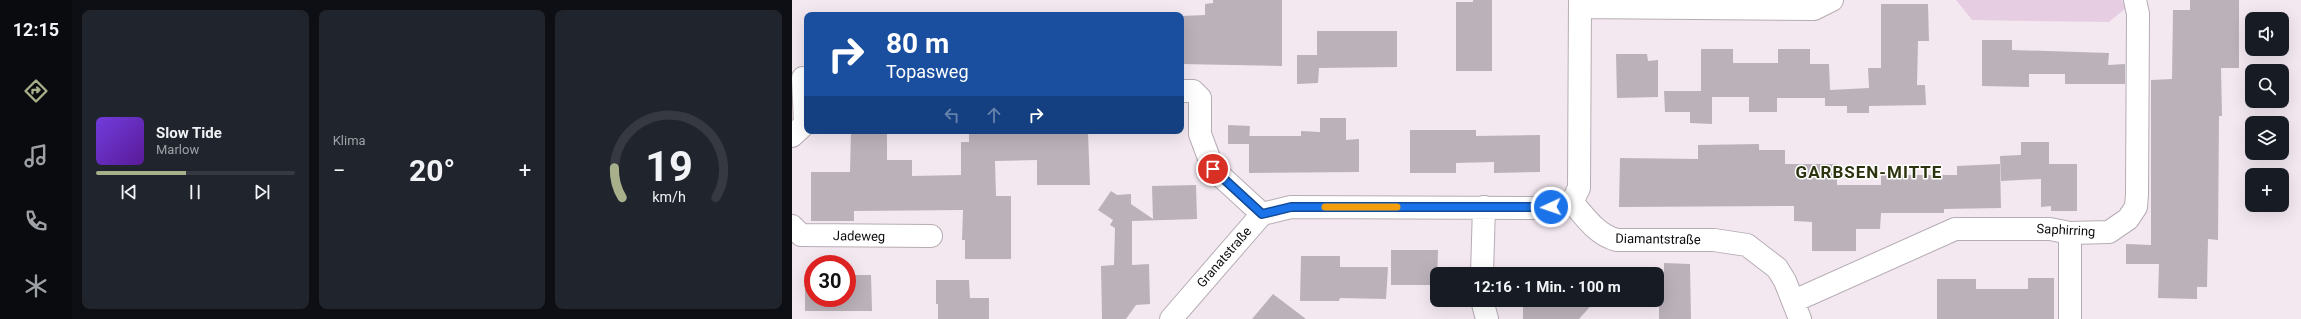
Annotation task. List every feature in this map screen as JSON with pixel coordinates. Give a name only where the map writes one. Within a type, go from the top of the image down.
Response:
[{"type":"street","points":[[1184,91],[1193,92],[1200,98],[1200,134],[1213,169],[1262,214],[1291,207],[1540,208],[1562,206],[1572,202],[1579,188],[1580,4],[1814,9],[1832,0]]},
{"type":"street","name":"Saphirring","points":[[1797,310],[1955,229],[2050,229],[2070,233],[2109,232],[2128,219],[2136,207],[2138,14],[2135,0]]},
{"type":"street","points":[[803,78],[804,101]]},
{"type":"street","points":[[792,136],[804,125]]},
{"type":"street","name":"Diamantstraße","points":[[1572,202],[1586,219],[1608,237],[1618,240],[1714,240],[1747,245],[1777,268],[1797,310]]},
{"type":"street","points":[[1482,267],[1484,207]]},
{"type":"street","name":"Granatstraße","points":[[1171,319],[1262,214]]},
{"type":"street","name":"Jadeweg","points":[[792,226],[801,235],[931,236]]},
{"type":"street","points":[[2070,233],[2070,319]]},
{"type":"street","points":[[1484,307],[1487,319]]},
{"type":"shaded area","points":[[1956,0],[2122,0],[2126,8],[2109,22],[1972,20]]},
{"type":"building","points":[[1213,0],[1282,0],[1282,66],[1184,64],[1184,16],[1205,15],[1205,4],[1213,3]]},
{"type":"building","points":[[1473,0],[1492,0],[1492,71],[1456,71],[1456,2],[1473,2]]},
{"type":"building","points":[[2190,0],[2239,0],[2239,68],[2221,68],[2222,116],[2219,116],[2218,240],[2208,239],[2207,287],[2197,287],[2197,299],[2158,298],[2159,264],[2126,264],[2126,244],[2151,245],[2151,80],[2172,79],[2173,10],[2190,10]]},
{"type":"building","points":[[1881,4],[1928,4],[1929,41],[1918,41],[1917,85],[1925,85],[1926,105],[1869,106],[1869,113],[1847,113],[1847,106],[1825,106],[1825,98],[1777,98],[1777,112],[1749,112],[1749,97],[1712,97],[1712,124],[1690,123],[1690,112],[1665,112],[1664,91],[1701,91],[1701,49],[1733,49],[1733,63],[1778,63],[1778,49],[1810,49],[1810,64],[1829,64],[1830,90],[1869,88],[1868,68],[1881,68]]},
{"type":"building","points":[[1317,31],[1397,31],[1397,67],[1319,68],[1318,83],[1297,84],[1297,55],[1317,55]]},
{"type":"building","points":[[1982,40],[2012,40],[2012,50],[2109,53],[2108,65],[2125,64],[2125,84],[2065,84],[2065,74],[2029,74],[2029,87],[1982,86]]},
{"type":"building","points":[[1616,54],[1647,54],[1648,61],[1658,60],[1658,97],[1617,98]]},
{"type":"building","points":[[1320,118],[1346,118],[1346,140],[1359,139],[1359,172],[1249,173],[1249,136],[1301,136],[1301,131],[1320,132]]},
{"type":"building","points":[[1228,125],[1250,126],[1249,144],[1228,144]]},
{"type":"building","points":[[1410,130],[1476,130],[1476,136],[1540,135],[1540,172],[1494,173],[1494,162],[1456,163],[1456,173],[1410,173]]},
{"type":"building","points":[[851,134],[887,134],[887,160],[912,160],[912,176],[961,175],[961,142],[969,142],[969,134],[1088,134],[1090,185],[1037,185],[1037,160],[995,161],[996,196],[1011,196],[1011,259],[965,259],[965,240],[962,240],[963,210],[854,211],[854,221],[811,221],[811,172],[850,172]]},
{"type":"building","points":[[2021,142],[2049,142],[2049,164],[2077,164],[2077,211],[2051,211],[2051,206],[2041,207],[2041,179],[2001,181],[2000,156],[2021,155]]},
{"type":"building","points":[[1759,144],[1759,150],[1785,150],[1785,164],[1837,164],[1837,185],[1881,185],[1881,175],[1957,175],[1957,166],[2000,164],[2001,208],[1944,209],[1944,213],[1881,213],[1880,229],[1856,229],[1856,251],[1812,251],[1812,222],[1794,221],[1794,206],[1619,207],[1620,158],[1698,159],[1698,145]]},
{"type":"building","points":[[1196,185],[1197,219],[1132,221],[1132,265],[1149,264],[1150,304],[1136,305],[1126,319],[1102,319],[1101,266],[1114,265],[1115,228],[1110,225],[1113,220],[1098,210],[1111,191],[1117,195],[1131,194],[1131,204],[1153,219],[1152,186]]},
{"type":"building","points":[[1391,250],[1438,250],[1438,267],[1430,267],[1430,285],[1391,285]]},
{"type":"building","points":[[1301,256],[1340,256],[1340,267],[1388,267],[1386,299],[1340,298],[1339,301],[1300,301]]},
{"type":"building","points":[[1664,263],[1690,264],[1691,319],[1659,319],[1659,307],[1664,307]]},
{"type":"building","points":[[856,275],[871,275],[872,311],[805,311],[805,307],[856,307]]},
{"type":"building","points":[[2028,278],[2054,278],[2054,319],[1937,319],[1937,279],[1976,279],[1976,289],[2028,289]]},
{"type":"building","points":[[936,280],[969,280],[970,298],[989,298],[989,319],[938,319],[938,304],[936,304]]},
{"type":"building","points":[[1273,294],[1306,319],[1252,319]]},
{"type":"building","points":[[1523,307],[1590,307],[1579,319],[1523,319]]},
{"type":"slow traffic","points":[[1325,207],[1397,207]]},
{"type":"district","name":"GARBSEN-MITTE","points":[[1869,172]]},
{"type":"route","points":[[1213,169],[1221,178],[1262,214],[1291,207],[1551,207]]}]
